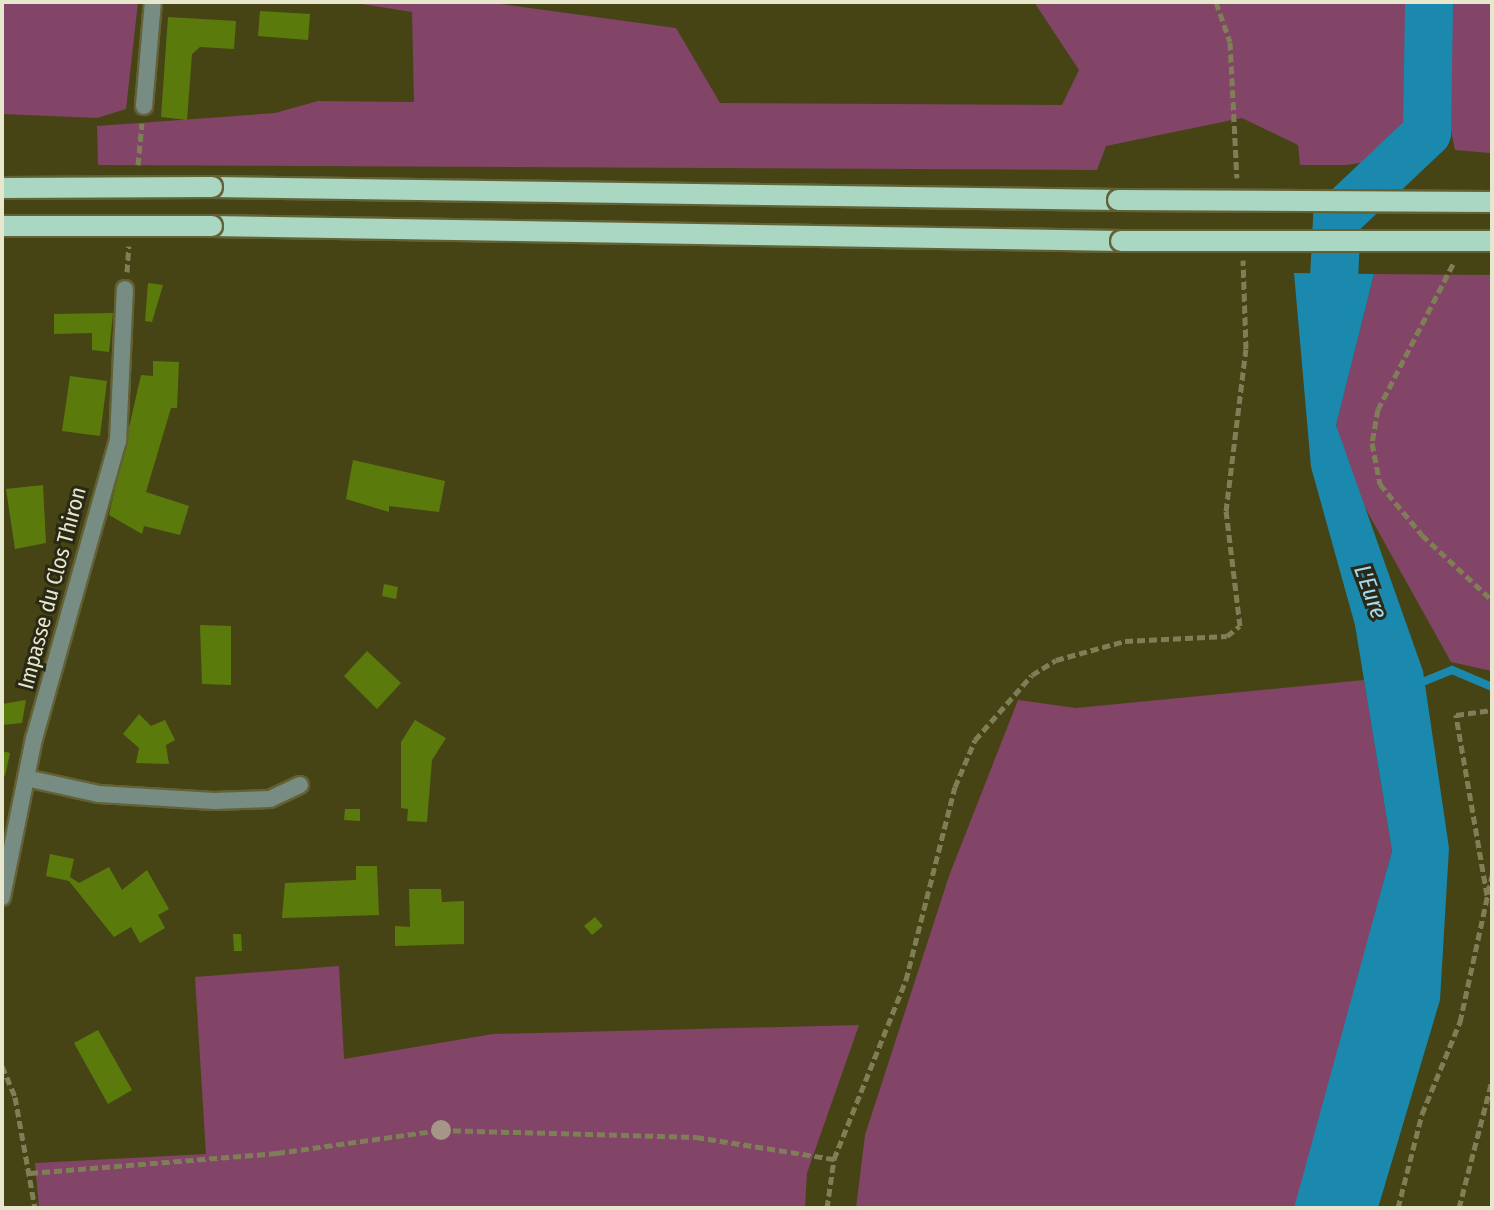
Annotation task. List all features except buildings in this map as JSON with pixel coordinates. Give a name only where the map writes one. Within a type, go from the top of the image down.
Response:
[{"type":"main road","points":[[2,188],[212,187],[1492,202]]},
{"type":"main road","points":[[2,226],[212,226],[1121,241],[1492,241]]},
{"type":"street","points":[[144,106],[153,2]]},
{"type":"street","name":"Impasse du Clos Thiron","points":[[2,897],[26,778],[118,441],[125,289]]},
{"type":"street","points":[[26,778],[99,794],[214,801],[270,799],[300,785]]},
{"type":"path","points":[[1216,2],[1230,42],[1234,125]]},
{"type":"path","points":[[1462,248],[1378,409],[1372,443],[1380,484],[1422,535],[1492,600]]},
{"type":"path","points":[[827,1208],[834,1159],[902,993],[955,787],[975,740],[1032,675],[1056,660],[1125,641],[1227,636],[1240,626],[1226,511],[1246,349],[1245,276]]},
{"type":"path","points":[[1487,898],[1456,715],[1492,710]]},
{"type":"path","points":[[1398,1208],[1422,1114],[1460,1022],[1492,875]]},
{"type":"path","points":[[2,1066],[30,1173],[35,1208]]},
{"type":"path","points":[[1459,1208],[1492,1080]]},
{"type":"path","points":[[30,1173],[277,1153],[441,1130],[696,1137],[834,1159]]},
{"type":"shaded area","points":[[2,2],[138,2],[126,109],[97,118],[2,114]]},
{"type":"shaded area","points":[[349,2],[486,2],[676,28],[720,103],[1062,105],[1079,70],[1034,2],[1423,2],[1416,128],[1381,160],[1346,165],[1300,165],[1298,145],[1242,118],[1106,146],[1097,170],[98,165],[97,126],[275,113],[318,101],[414,102],[412,12]]},
{"type":"shaded area","points":[[1445,2],[1492,2],[1490,153],[1455,150],[1443,93],[1451,49]]},
{"type":"shaded area","points":[[1374,274],[1492,275],[1492,671],[1451,662],[1353,486],[1336,424]]},
{"type":"shaded area","points":[[1364,680],[1392,851],[1297,1208],[856,1208],[865,1135],[949,876],[1018,700],[1076,708]]},
{"type":"shaded area","points":[[339,966],[344,1059],[493,1034],[859,1025],[807,1173],[805,1208],[39,1208],[35,1163],[206,1154],[195,977]]},
{"type":"water","points":[[1294,273],[1374,274],[1336,425],[1423,671],[1449,848],[1440,1000],[1378,1208],[1294,1208],[1392,851],[1355,625],[1311,467]]},
{"type":"waterway","name":"L'Eure","points":[[1331,338],[1337,218],[1427,133],[1429,2]]},
{"type":"waterway","points":[[1415,685],[1452,670],[1492,687]]}]
